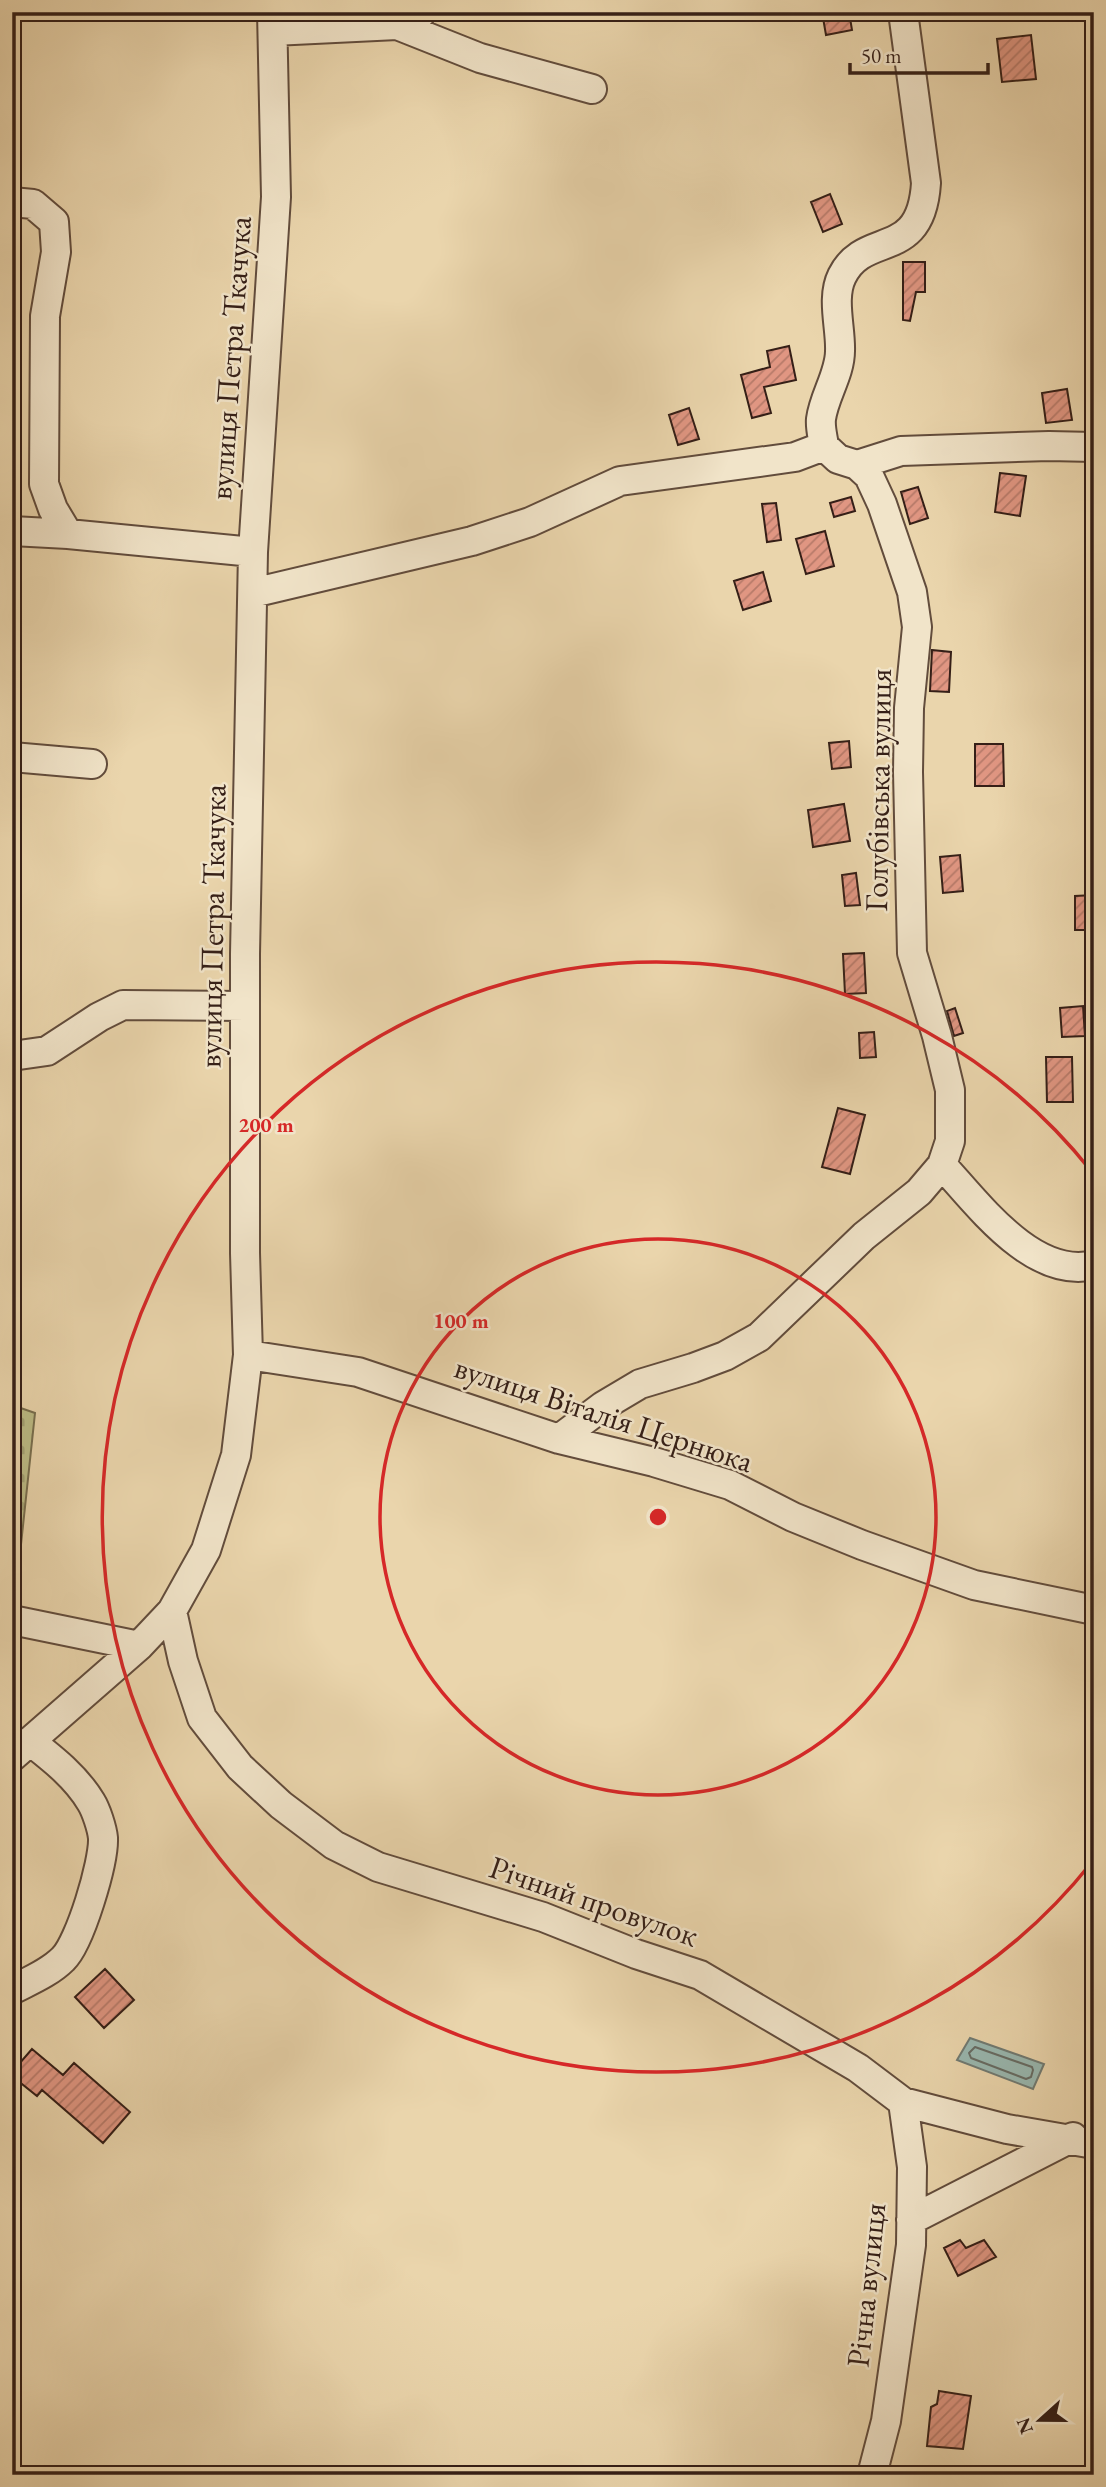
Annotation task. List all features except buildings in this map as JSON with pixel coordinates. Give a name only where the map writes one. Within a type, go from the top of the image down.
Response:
[{"type":"street","points":[[397,25],[416,18],[422,12]]},
{"type":"street","points":[[253,593],[472,541],[530,522],[620,481],[795,457],[824,446],[821,419],[841,355],[837,301],[842,276],[859,256],[898,241],[911,230],[925,202],[926,183],[903,12]]},
{"type":"street","points":[[272,22],[397,25],[480,58],[593,89]]},
{"type":"street","name":"вулиця Петра Ткачука","points":[[21,1749],[139,1646],[172,1611],[206,1550],[236,1455],[248,1355],[244,1253],[245,1006],[253,552],[276,197],[272,22]]},
{"type":"street","points":[[12,202],[33,204],[54,222],[56,252],[45,316],[44,484],[53,509],[68,534]]},
{"type":"street","name":"Голубівська вулиця","points":[[559,1438],[603,1406],[640,1384],[725,1356],[759,1337],[864,1236],[919,1192],[942,1164],[950,1141],[950,1090],[912,953],[908,734],[917,627],[912,592],[882,504],[869,476],[857,465],[838,459],[824,446]]},
{"type":"street","points":[[857,465],[901,451],[1094,447]]},
{"type":"street","points":[[12,531],[253,552]]},
{"type":"street","points":[[12,757],[92,764]]},
{"type":"street","points":[[12,1056],[47,1051],[99,1017],[123,1005],[245,1006]]},
{"type":"street","points":[[942,1164],[994,1223],[1027,1249],[1049,1262],[1067,1267],[1094,1265]]},
{"type":"street","name":"вулиця Віталія Цернюка","points":[[248,1355],[358,1372],[559,1438],[730,1485],[793,1517],[974,1585],[1094,1610]]},
{"type":"street","name":"Річний провулок","points":[[172,1611],[183,1661],[202,1718],[240,1767],[281,1805],[334,1845],[377,1867],[543,1917],[636,1954],[700,1975],[858,2068],[903,2102],[1007,2129],[1081,2142]]},
{"type":"street","points":[[12,1620],[139,1646]]},
{"type":"street","points":[[12,1990],[44,1973],[64,1958],[80,1931],[97,1872],[103,1837],[92,1803],[68,1772],[21,1749]]},
{"type":"street","name":"Річна вулиця","points":[[872,2475],[886,2421],[911,2245],[912,2167],[903,2102]]},
{"type":"street","points":[[911,2220],[1081,2142],[1094,2125]]},
{"type":"green space","points":[[12,1405],[35,1413],[12,1629]]},
{"type":"water","points":[[970,2038],[1044,2064],[1033,2089],[957,2060]]}]
